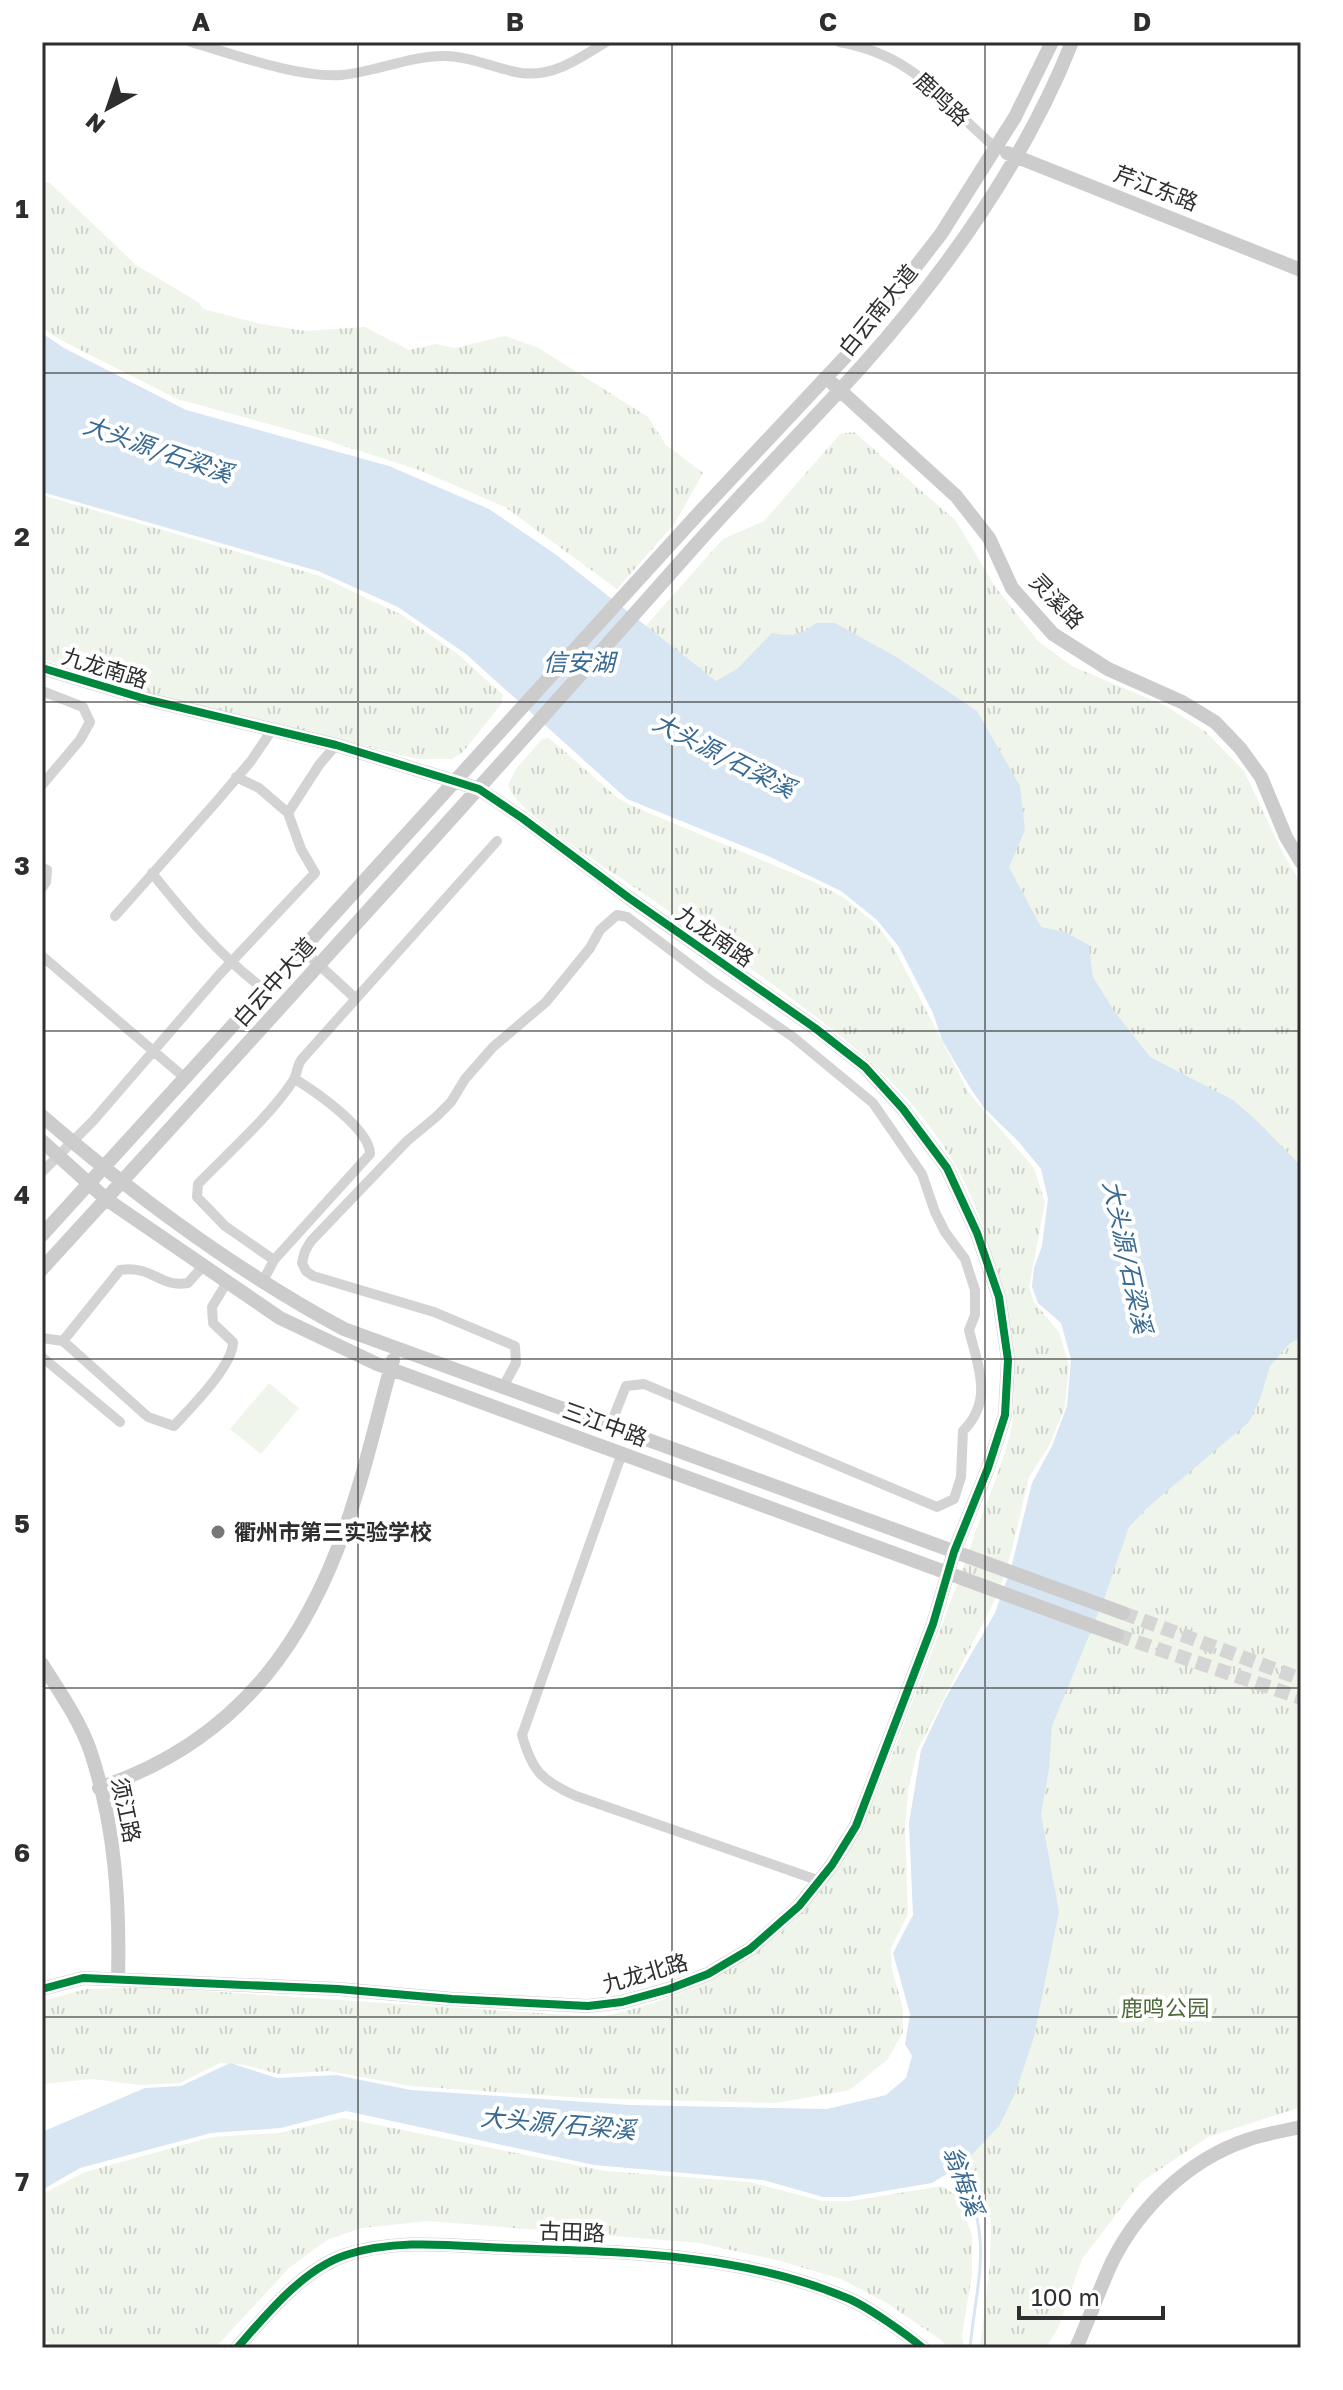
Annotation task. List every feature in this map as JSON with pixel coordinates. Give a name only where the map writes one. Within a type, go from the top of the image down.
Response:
[{"type":"street","points":[[191,42],[315,74],[340,75],[439,56],[462,56],[522,73],[546,72],[563,67],[606,42]]},
{"type":"street","name":"鹿鸣路","points":[[839,42],[883,53],[905,66],[934,89],[980,135],[998,145]]},
{"type":"street","name":"白云南大道","points":[[522,710],[848,354],[941,234],[998,145],[1052,42]]},
{"type":"street","name":"白云南大道","points":[[538,725],[671,573],[866,362],[950,256],[1018,153],[1072,42]]},
{"type":"street","name":"芹江东路","points":[[998,145],[1301,270]]},
{"type":"street","name":"芹江东路","points":[[1018,153],[1301,260]]},
{"type":"street","name":"灵溪路","points":[[825,378],[956,496],[989,538],[1012,588],[1053,634],[1108,669],[1182,702],[1215,722],[1240,748],[1261,777],[1286,837],[1301,862]]},
{"type":"street","name":"九龙南路","points":[[42,668],[149,700],[336,745],[479,789],[815,1028],[865,1067],[903,1109],[947,1168],[977,1233],[999,1297],[1008,1360],[1005,1415],[988,1468],[954,1552]]},
{"type":"street","points":[[42,691],[83,707],[90,722],[80,740],[42,785]]},
{"type":"street","name":"白云中大道","points":[[42,1235],[522,710]]},
{"type":"street","name":"白云中大道","points":[[42,1269],[538,725]]},
{"type":"street","points":[[115,916],[236,777],[272,730]]},
{"type":"street","points":[[288,813],[336,745]]},
{"type":"street","points":[[42,1172],[73,1142],[230,963],[315,873],[301,849],[288,813],[259,788],[236,777]]},
{"type":"street","points":[[274,1260],[225,1226],[197,1197],[196,1190],[295,1079],[297,1065],[497,841]]},
{"type":"street","points":[[42,868],[47,870],[42,888]]},
{"type":"street","points":[[152,873],[193,925],[230,963],[265,990]]},
{"type":"street","points":[[503,1387],[516,1363],[515,1346],[434,1312],[313,1276],[302,1263],[305,1251],[407,1141],[451,1102],[465,1079],[493,1047],[546,1002],[610,919],[617,915],[627,917],[793,1037],[873,1103],[922,1174],[945,1232],[965,1259],[975,1290],[975,1315],[969,1330],[982,1383],[972,1422],[963,1431],[961,1477],[954,1499],[937,1507],[644,1384],[626,1386],[610,1426]]},
{"type":"street","points":[[303,950],[355,998]]},
{"type":"street","points":[[42,956],[185,1078]]},
{"type":"street","points":[[709,979],[721,963]]},
{"type":"street","points":[[262,1283],[274,1260],[370,1154],[366,1138],[295,1079]]},
{"type":"street","name":"三江中路","points":[[42,1116],[103,1168],[262,1283],[344,1329],[1123,1613]]},
{"type":"street","name":"三江中路","points":[[42,1141],[106,1199],[280,1318],[390,1369],[1117,1635]]},
{"type":"street","points":[[63,1341],[120,1270],[137,1267],[173,1286],[188,1283],[204,1265]]},
{"type":"street","points":[[42,1338],[63,1341],[148,1417],[174,1426],[194,1405],[233,1350],[233,1342],[213,1323],[212,1315],[212,1307],[227,1282]]},
{"type":"street","points":[[99,1788],[161,1763],[207,1734],[261,1684],[287,1646],[317,1598],[355,1498],[396,1348]]},
{"type":"street","points":[[42,1357],[120,1422]]},
{"type":"street","points":[[622,1453],[522,1735],[528,1757],[549,1785],[820,1881]]},
{"type":"street","name":"九龙北路","points":[[42,1989],[83,1978],[118,1979],[338,1989],[588,2006],[622,2002],[708,1974],[750,1949],[799,1906],[820,1881],[856,1826],[933,1624],[954,1552]]},
{"type":"street","name":"须江路","points":[[42,1664],[66,1701],[89,1748],[111,1831],[118,1892],[118,1979]]},
{"type":"street","points":[[1076,2348],[1111,2264],[1145,2211],[1184,2174],[1213,2156],[1246,2140],[1301,2127]]},
{"type":"street","name":"古田路","points":[[237,2348],[274,2305],[310,2275],[345,2255],[402,2244],[635,2252],[752,2268],[849,2298],[923,2348]]},
{"type":"green space","points":[[42,181],[50,183],[136,265],[198,302],[203,309],[261,324],[305,331],[365,327],[409,350],[435,344],[455,348],[505,336],[537,347],[648,417],[666,445],[703,473],[675,523],[617,589],[505,507],[419,470],[316,437],[177,399],[42,328]]},
{"type":"green space","points":[[854,432],[956,521],[994,585],[1038,641],[1072,666],[1166,706],[1206,732],[1244,771],[1301,884],[1301,1175],[1147,1062],[1040,932],[731,683],[714,687],[641,631],[723,539],[764,521],[840,434]]},
{"type":"green space","points":[[42,495],[320,576],[402,615],[459,655],[503,695],[502,703],[463,752],[452,759],[418,759],[151,694],[42,659]]},
{"type":"green space","points":[[549,738],[630,805],[814,882],[843,897],[876,924],[894,948],[969,1093],[1034,1168],[1045,1203],[1029,1287],[1034,1302],[1059,1332],[1069,1365],[1065,1407],[1049,1446],[1029,1477],[998,1594],[917,1751],[908,1791],[905,1827],[908,1914],[891,1948],[892,1969],[903,2009],[903,2032],[888,2059],[850,2090],[776,2103],[583,2098],[411,2086],[328,2071],[279,2074],[245,2065],[220,2063],[180,2083],[140,2085],[92,2079],[42,2084],[42,2001],[86,1989],[146,1987],[598,2017],[653,2003],[706,1981],[731,1968],[778,1935],[819,1893],[836,1869],[878,1791],[944,1620],[1003,1457],[1013,1415],[1011,1363],[999,1286],[972,1198],[934,1131],[897,1088],[856,1049],[750,968],[564,840],[515,797],[508,785],[516,769],[542,739]]},
{"type":"green space","name":"鹿鸣公园","points":[[1301,1321],[1301,2107],[1208,2137],[1141,2182],[1082,2259],[1059,2326],[1046,2348],[980,2348],[990,2263],[991,2220],[963,2153],[1038,1847],[1044,1725],[1119,1526]]},
{"type":"green space","points":[[269,1383],[299,1408],[261,1454],[230,1429]]},
{"type":"green space","points":[[343,2118],[605,2171],[750,2182],[822,2201],[850,2201],[942,2186],[960,2198],[972,2236],[972,2274],[962,2335],[964,2348],[948,2348],[887,2303],[841,2279],[781,2261],[699,2243],[429,2221],[361,2228],[327,2240],[289,2268],[215,2348],[55,2348],[42,2337],[42,2194],[85,2172],[212,2137],[278,2133]]},
{"type":"water","points":[[42,333],[64,348],[186,410],[389,466],[489,509],[555,554],[716,681],[737,669],[772,633],[796,634],[816,623],[835,623],[898,658],[977,711],[1020,786],[1025,830],[1009,867],[1041,927],[1065,932],[1089,945],[1093,977],[1114,1011],[1150,1057],[1233,1100],[1301,1166],[1301,1338],[1290,1343],[1270,1366],[1249,1422],[1147,1508],[1129,1527],[1104,1599],[1052,1726],[1049,1770],[1041,1814],[1059,1912],[1034,2037],[1016,2091],[1000,2125],[963,2164],[932,2183],[849,2197],[823,2197],[763,2180],[594,2165],[346,2111],[281,2128],[211,2133],[80,2168],[42,2190],[42,2132],[145,2088],[181,2086],[230,2063],[277,2078],[336,2075],[411,2090],[630,2105],[827,2109],[886,2095],[906,2078],[912,2056],[905,2044],[910,2014],[893,1953],[913,1915],[909,1823],[921,1750],[945,1699],[995,1613],[1011,1568],[1032,1483],[1052,1446],[1067,1406],[1071,1359],[1061,1323],[1038,1303],[1032,1287],[1034,1268],[1042,1246],[1048,1199],[1041,1169],[984,1108],[969,1086],[942,1040],[933,1013],[899,947],[877,920],[841,891],[768,856],[627,799],[466,654],[398,607],[318,571],[42,492]]},
{"type":"waterway","name":"翁梅溪","points":[[955,2166],[968,2190],[980,2234],[979,2277],[970,2348]]},
{"type":"tunnel","points":[[1123,1613],[1301,1679]]},
{"type":"tunnel","points":[[1117,1635],[1301,1698]]},
{"type":"cycle path","points":[[42,668],[149,700],[336,745],[457,782],[479,789],[522,818],[629,898],[815,1028],[865,1067],[903,1109],[947,1168],[977,1233],[999,1297],[1008,1360],[1005,1415],[988,1468],[954,1552],[933,1624],[856,1826],[832,1865],[799,1906],[750,1949],[708,1974],[669,1989],[622,2002],[588,2006],[338,1989],[83,1978],[42,1989]]},
{"type":"cycle path","points":[[237,2348],[286,2294],[330,2262],[386,2246],[427,2244],[594,2251],[723,2263],[806,2283],[847,2298],[923,2348]]},
{"type":"place","name":"衢州市第三实验学校","points":[[218,1532]]},
{"type":"water label","name":"大头源/石梁溪","points":[[158,450]]},
{"type":"water label","name":"信安湖","points":[[579,663]]},
{"type":"water label","name":"大头源/石梁溪","points":[[724,756]]},
{"type":"water label","name":"大头源/石梁溪","points":[[1127,1257]]},
{"type":"water label","name":"大头源/石梁溪","points":[[558,2124]]}]
